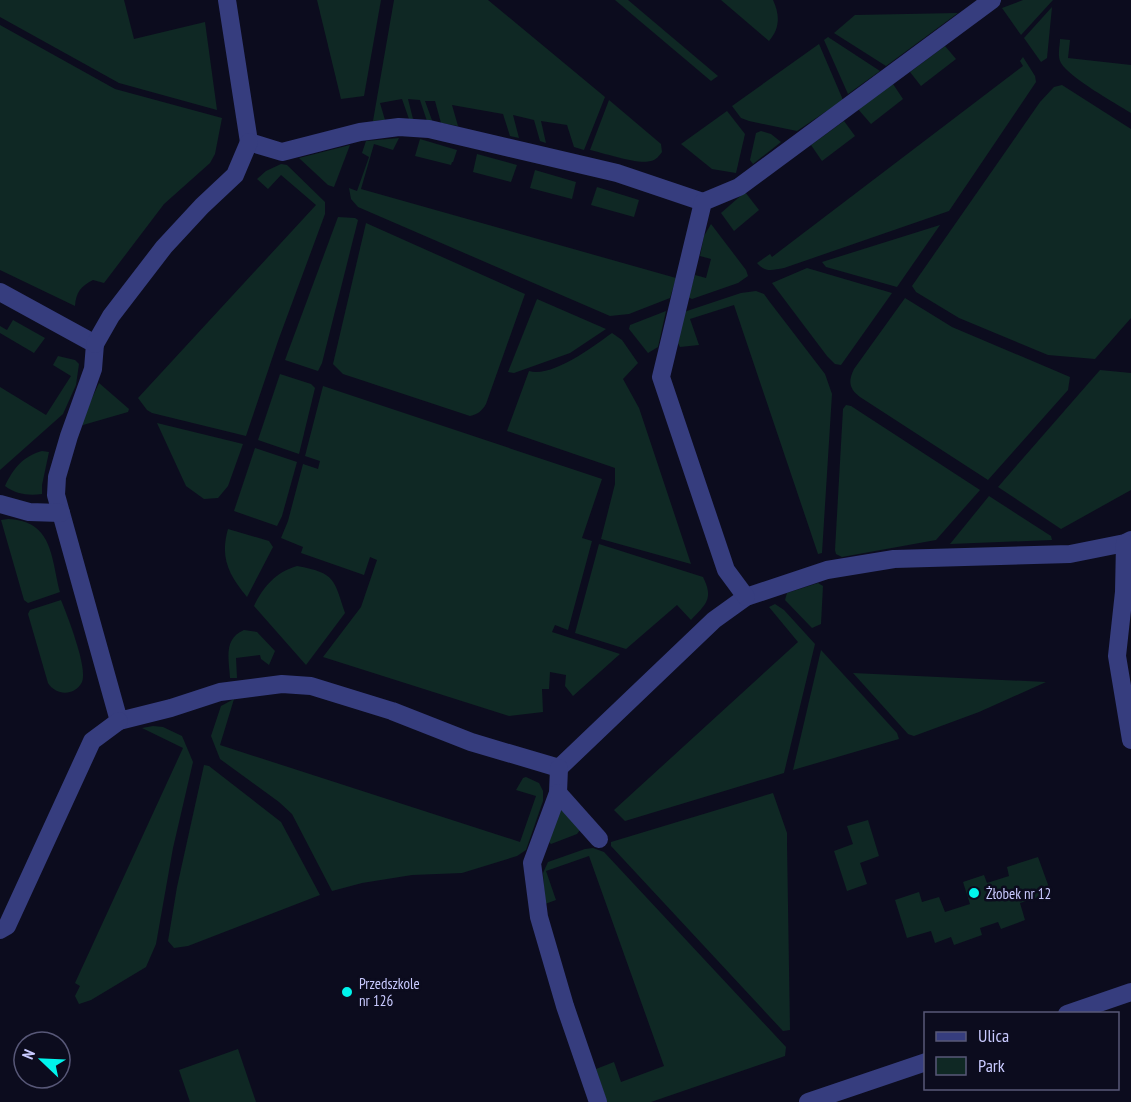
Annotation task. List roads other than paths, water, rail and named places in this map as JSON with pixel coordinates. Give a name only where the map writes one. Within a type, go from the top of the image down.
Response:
[{"type":"street","points":[[118,721],[61,513],[57,495],[57,477],[77,409],[93,369],[94,344],[111,316],[164,247],[202,206],[236,176],[249,142],[228,0]]},
{"type":"street","points":[[249,142],[282,152],[360,132],[399,127],[429,129],[617,173],[704,202],[739,187],[992,0]]},
{"type":"street","points":[[704,202],[661,377],[726,570],[746,597]]},
{"type":"street","points":[[0,292],[94,344]]},
{"type":"street","points":[[0,504],[29,512],[61,513]]},
{"type":"street","points":[[598,1102],[565,1006],[539,917],[532,863],[558,793],[559,768],[714,620],[746,597],[827,570],[894,559],[1071,554],[1128,541],[1124,654],[1131,740]]},
{"type":"street","points":[[0,930],[7,926],[92,741],[118,721],[171,708],[220,692],[282,684],[310,686],[393,711],[471,742],[559,768]]},
{"type":"street","points":[[558,793],[599,839]]},
{"type":"street","points":[[1073,1012],[1131,992]]},
{"type":"street","points":[[808,1102],[924,1063]]},
{"type":"place","name":"Żłobek nr 12","points":[[974,893]]},
{"type":"place","name":"Przedszkole nr 126","points":[[347,992]]}]
